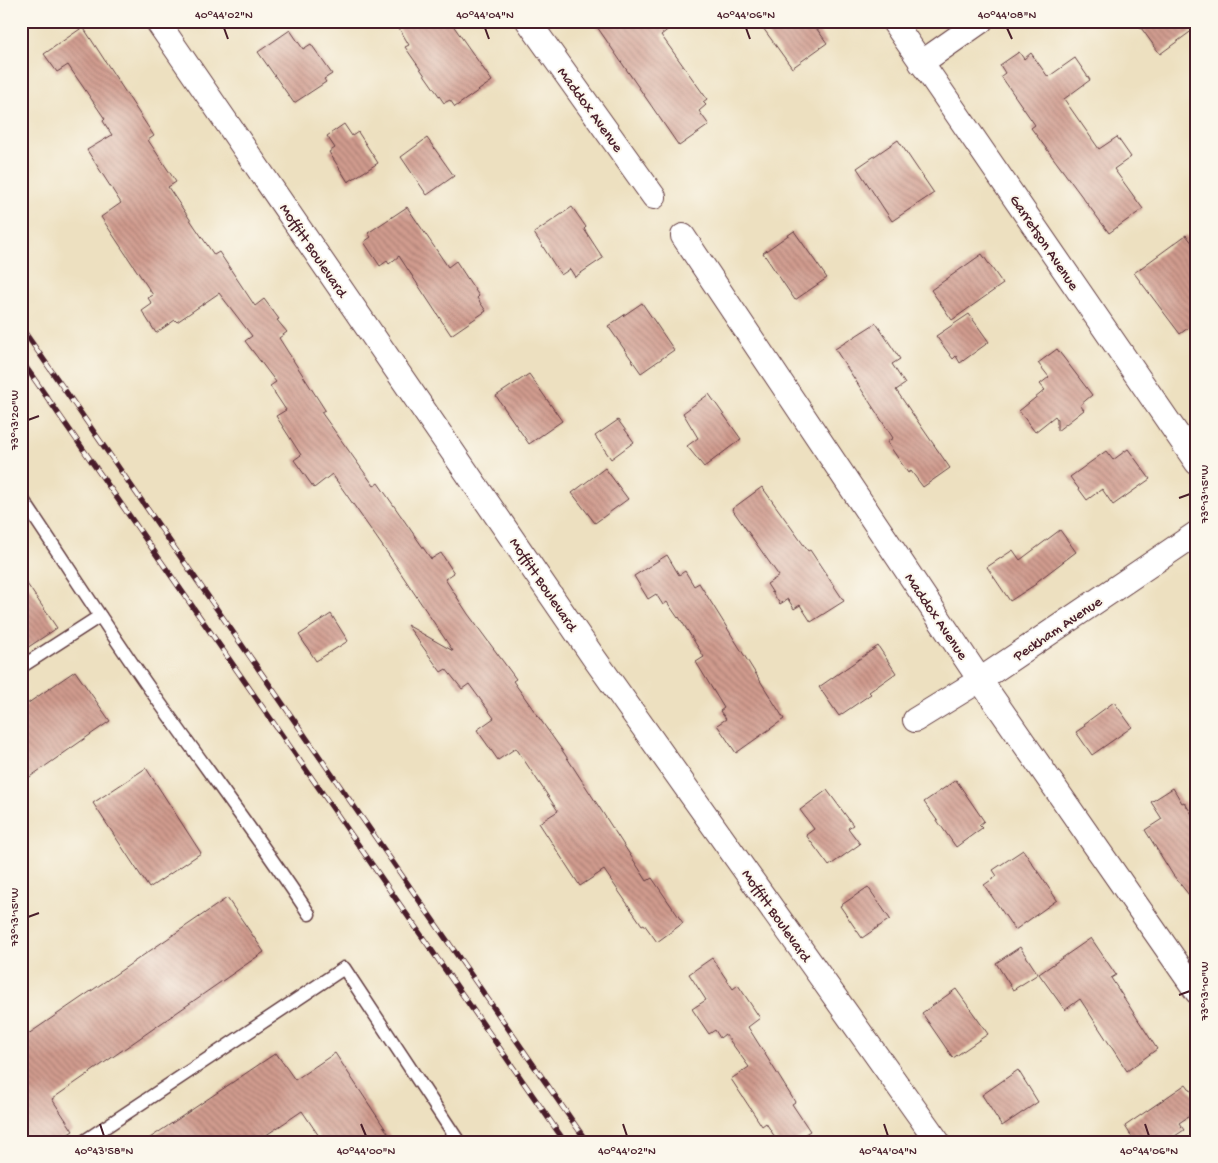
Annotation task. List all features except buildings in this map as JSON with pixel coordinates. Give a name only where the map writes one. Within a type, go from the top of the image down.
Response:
[{"type":"street","name":"Moffitt Boulevard","points":[[157,21],[594,658],[938,1142]]},
{"type":"street","name":"Maddox Avenue","points":[[528,21],[654,197]]},
{"type":"street","name":"Garretson Avenue","points":[[893,21],[1197,463]]},
{"type":"street","points":[[922,63],[981,21]]},
{"type":"street","name":"Maddox Avenue","points":[[683,236],[980,680],[1197,992]]},
{"type":"street","name":"Peckham Avenue","points":[[915,720],[980,680],[1197,533]]},
{"type":"lane","points":[[21,497],[152,692],[270,855],[309,914]]},
{"type":"lane","points":[[21,667],[100,616]]},
{"type":"lane","points":[[83,1142],[344,968],[459,1142]]},
{"type":"railway","points":[[21,327],[587,1142]]},
{"type":"railway","points":[[21,360],[565,1142]]}]
